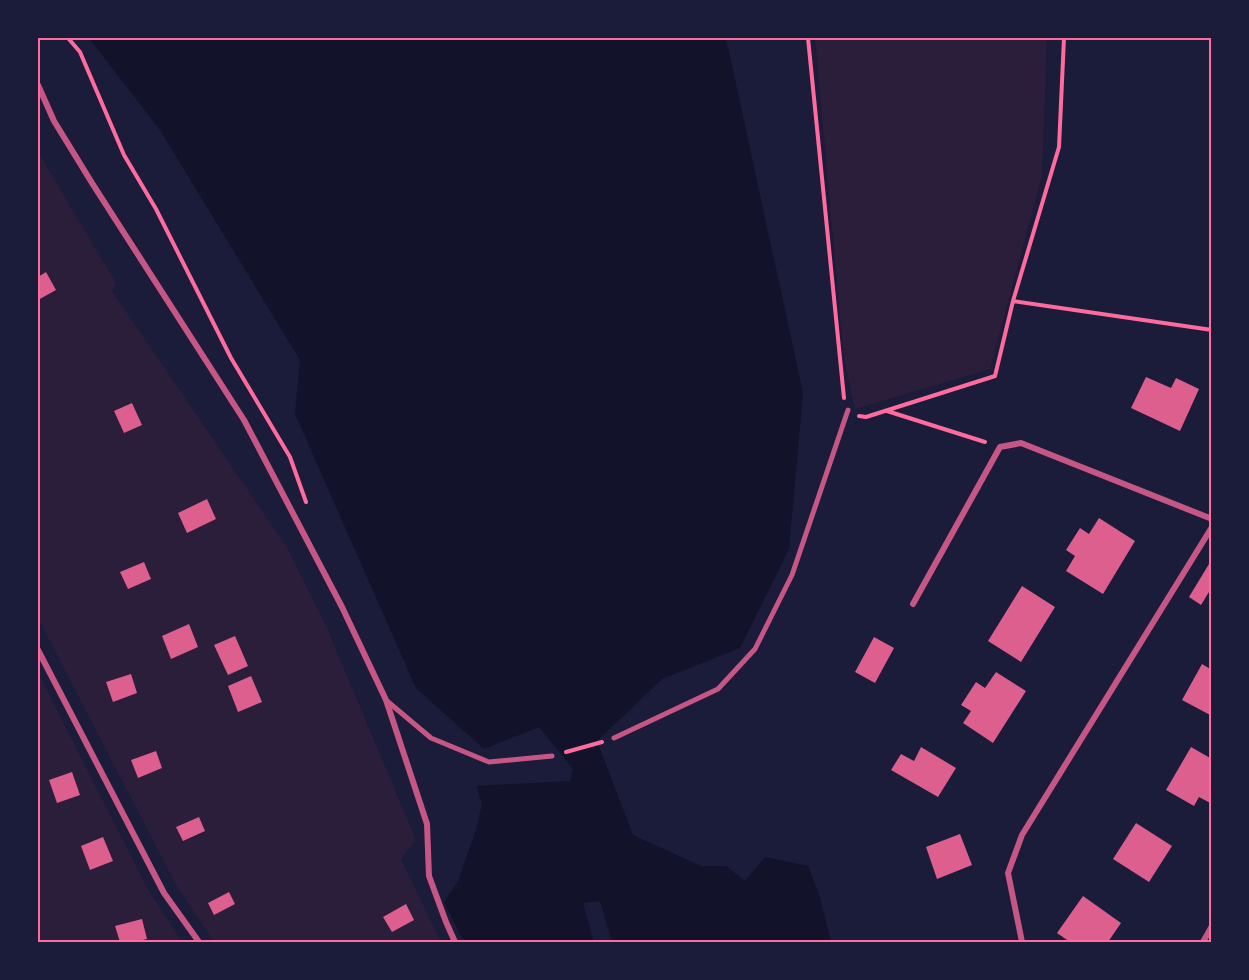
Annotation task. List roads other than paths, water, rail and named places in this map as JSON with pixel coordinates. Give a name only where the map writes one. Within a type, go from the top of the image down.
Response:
[{"type":"street","points":[[38,86],[54,121],[92,183],[243,420],[342,607],[386,700],[427,824],[429,876],[455,942]]},
{"type":"street","points":[[614,738],[718,689],[755,649],[792,575],[848,410]]},
{"type":"street","points":[[913,604],[1000,447],[1021,443],[1212,519]]},
{"type":"street","points":[[1022,942],[1008,873],[1022,836],[1212,527]]},
{"type":"street","points":[[38,650],[164,892],[199,942]]},
{"type":"street","points":[[386,700],[431,738],[489,762],[552,756]]},
{"type":"street","points":[[1203,942],[1212,927]]}]
